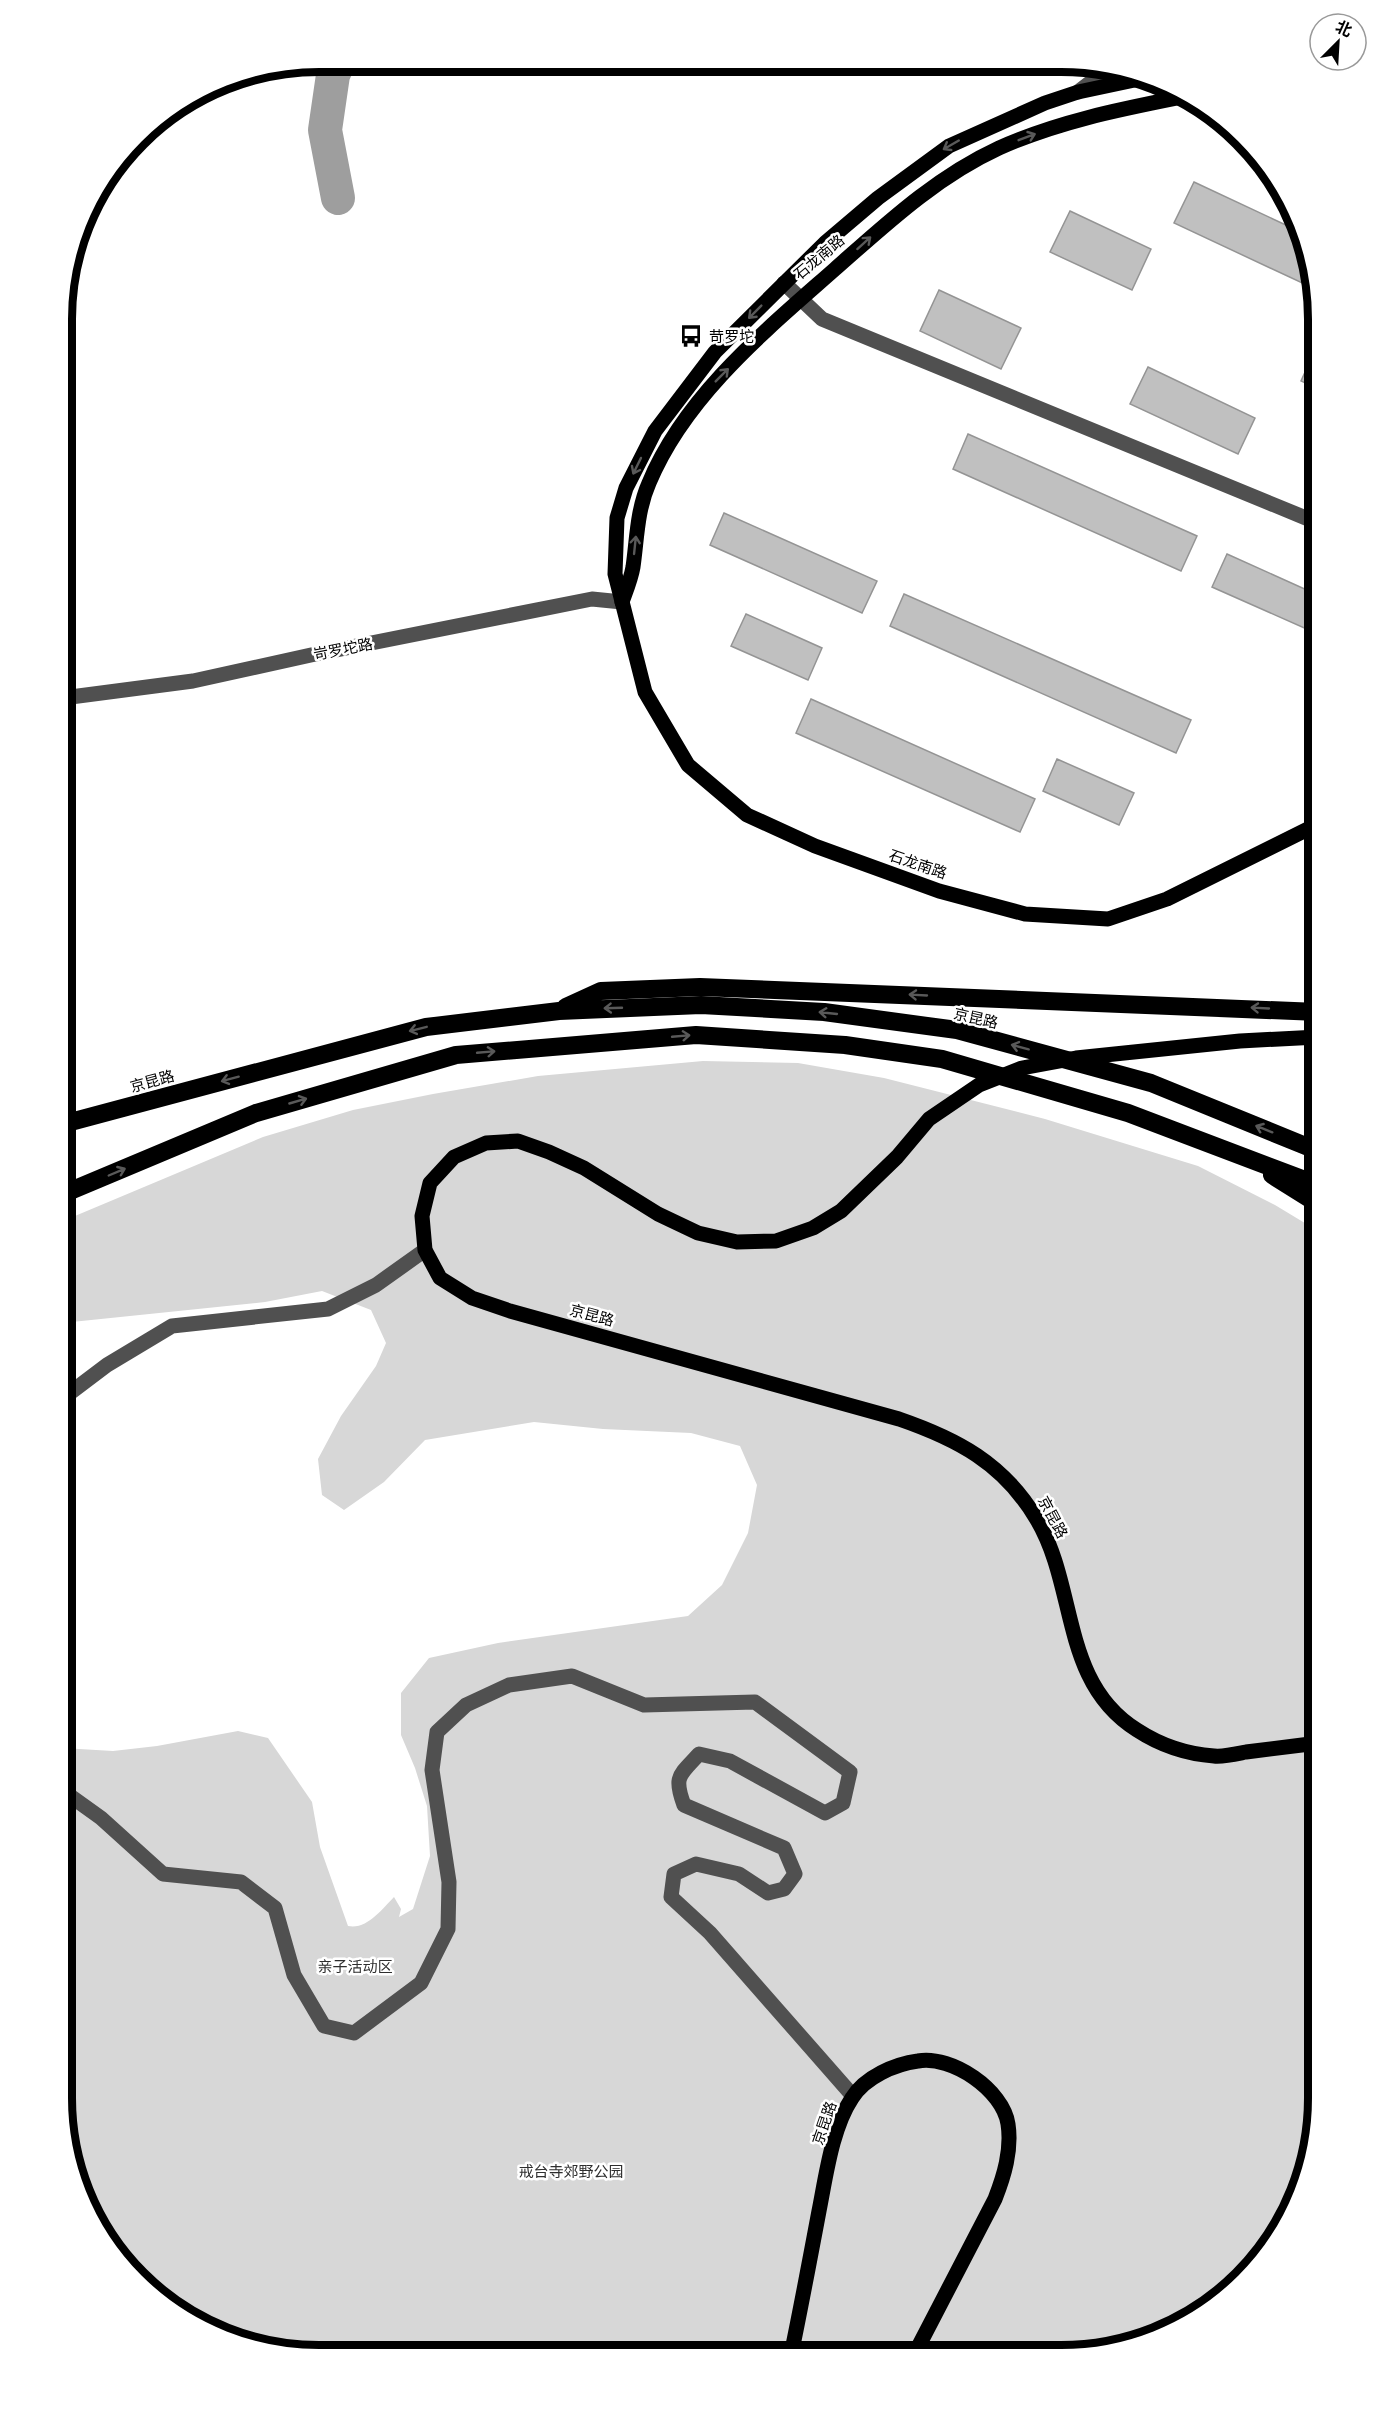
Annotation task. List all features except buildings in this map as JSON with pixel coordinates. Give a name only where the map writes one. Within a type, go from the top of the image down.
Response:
[{"type":"highway","points":[[559,1011],[601,991],[700,987],[1308,1012]]},
{"type":"highway","name":"京昆路","points":[[72,1122],[426,1027],[559,1011],[701,1005],[824,1012],[957,1030],[1151,1083],[1308,1147]]},
{"type":"highway","points":[[72,1190],[256,1113],[456,1055],[696,1035],[845,1045],[942,1059],[1128,1113],[1308,1181]]},
{"type":"highway","points":[[1232,1151],[1308,1198]]},
{"type":"main road","name":"石龙南路","points":[[1129,81],[1078,92],[987,128],[949,146],[878,198],[784,283],[715,352],[655,431],[626,488],[617,518],[615,574],[645,692],[688,765],[747,815],[815,846],[939,891],[1025,914],[1108,919],[1167,899],[1308,829]]},
{"type":"main road","name":"石龙南路","points":[[622,602],[632,570],[638,518],[649,483],[667,448],[687,416],[712,386],[801,297],[889,220],[962,167],[1014,142],[1057,125],[1096,114],[1173,99]]},
{"type":"main road","name":"京昆路","points":[[1308,1038],[1240,1041],[1076,1058],[1022,1068],[979,1085],[929,1119],[897,1156],[842,1211],[813,1228],[776,1241],[737,1242],[698,1233],[658,1214],[584,1168],[549,1152],[518,1142],[486,1143],[454,1157],[430,1183],[422,1216],[425,1250],[440,1278],[472,1298],[510,1311],[899,1419],[935,1431],[962,1444],[982,1457],[1003,1476],[1036,1518],[1049,1546],[1084,1668],[1099,1695],[1111,1710],[1155,1742],[1216,1756],[1308,1744]]},
{"type":"main road","name":"京昆路","points":[[793,2345],[828,2164],[843,2117],[853,2096],[875,2076],[920,2060],[944,2063],[985,2085],[1000,2101],[1008,2123],[1008,2149],[1004,2176],[919,2345]]},
{"type":"street","points":[[1078,92],[1100,75]]},
{"type":"street","points":[[784,283],[822,319],[1308,520]]},
{"type":"street","name":"岢罗坨路","points":[[72,697],[193,681],[592,599],[622,602]]},
{"type":"street","points":[[72,1391],[107,1365],[172,1326],[328,1309],[376,1285],[425,1250]]},
{"type":"street","points":[[72,1797],[102,1818],[164,1874],[241,1882],[275,1908],[294,1975],[324,2026],[354,2033],[421,1983],[448,1929],[448,1881],[432,1770],[437,1732],[466,1705],[509,1685],[572,1676],[644,1705],[755,1702],[850,1772],[843,1803],[825,1813],[729,1761],[699,1754],[680,1775],[678,1787],[684,1805],[784,1848],[795,1874],[784,1889],[768,1893],[739,1874],[696,1864],[674,1874],[671,1897],[710,1933],[853,2096]]},
{"type":"green space","points":[[703,1061],[798,1063],[884,1078],[1045,1119],[1198,1166],[1275,1205],[1308,1225],[1308,2098],[1306,2130],[1300,2162],[1283,2207],[1257,2248],[1224,2284],[1170,2320],[1125,2337],[1093,2343],[1061,2345],[319,2345],[287,2343],[255,2337],[210,2320],[169,2294],[133,2261],[97,2207],[80,2162],[74,2130],[72,2098],[72,1749],[113,1751],[157,1746],[238,1731],[268,1738],[312,1802],[320,1847],[348,1926],[368,1922],[394,1897],[401,1909],[399,1917],[413,1909],[430,1856],[427,1806],[401,1735],[401,1693],[429,1658],[498,1643],[688,1616],[722,1585],[748,1533],[757,1485],[740,1446],[691,1433],[603,1429],[534,1422],[425,1440],[384,1482],[344,1510],[322,1495],[318,1459],[341,1416],[376,1366],[386,1343],[371,1310],[322,1291],[265,1302],[72,1322],[72,1217],[263,1137],[353,1110],[538,1076]]},
{"type":"waterway","points":[[334,72],[325,130],[338,198]]},
{"type":"place","name":"苛罗坨","points":[[691,336]]},
{"type":"park label","name":"亲子活动区","points":[[355,1966]]},
{"type":"park label","name":"戒台寺郊野公园","points":[[571,2171]]}]
